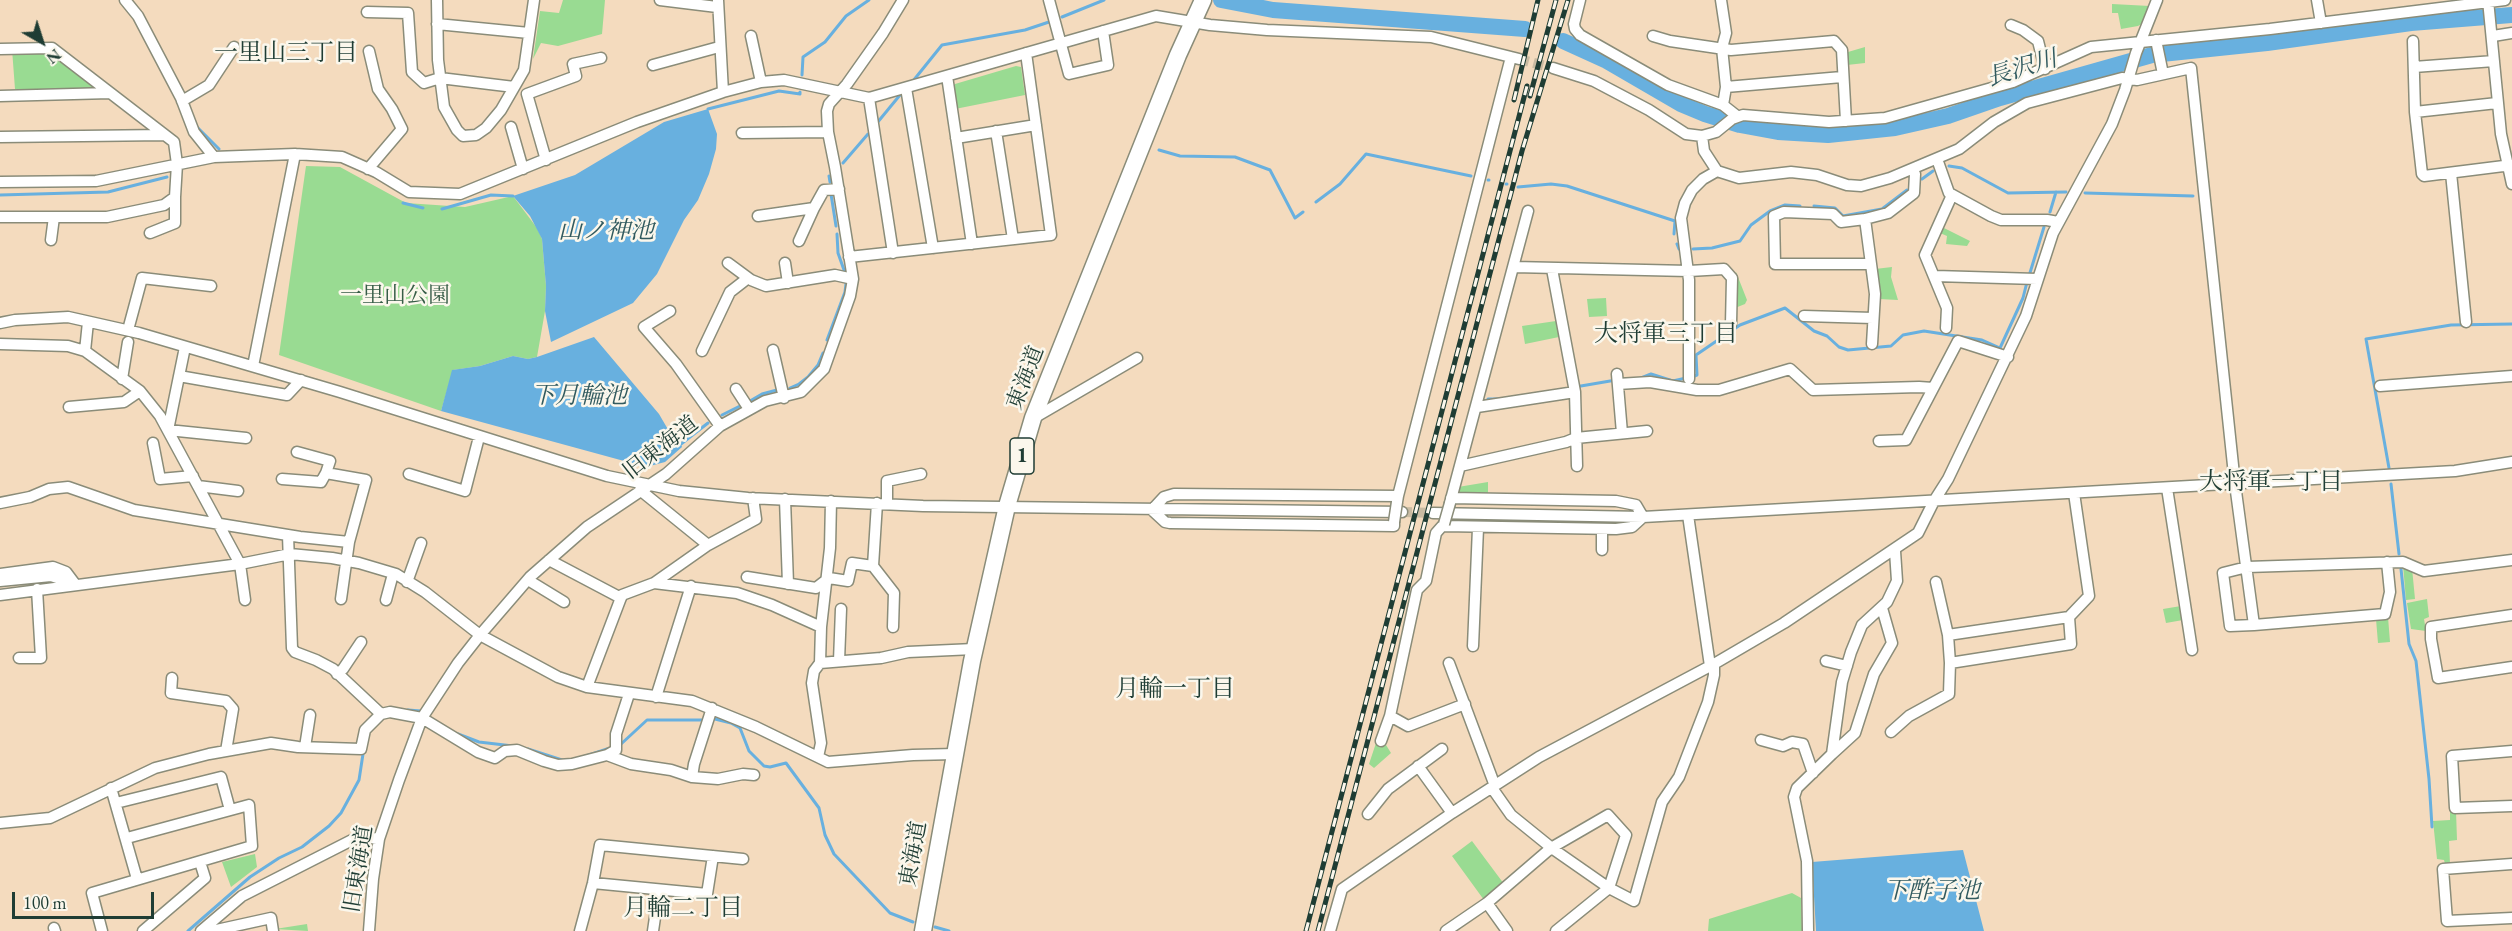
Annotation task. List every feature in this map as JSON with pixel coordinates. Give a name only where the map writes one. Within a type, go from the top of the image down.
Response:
[{"type":"highway","name":"東海道","points":[[923,931],[974,649],[1007,506],[1033,418],[1202,2]]},
{"type":"street","points":[[125,0],[138,16],[182,100],[194,132],[214,157]]},
{"type":"street","points":[[437,0],[440,78],[444,107],[457,130],[464,136],[476,135],[486,128],[501,110],[524,70],[534,0]]},
{"type":"street","points":[[660,0],[717,4],[723,92]]},
{"type":"street","name":"旧東海道","points":[[369,931],[373,879],[380,840],[422,718],[458,663],[480,635],[528,580],[587,527],[666,474],[720,426],[765,401],[801,392],[824,369],[850,296],[853,279],[828,132],[827,111],[829,104],[883,33],[903,0]]},
{"type":"street","points":[[1049,0],[1069,74],[1108,65],[1103,31]]},
{"type":"street","points":[[1580,0],[1574,24],[1580,35],[1668,85],[1723,105],[1737,116]]},
{"type":"street","points":[[1721,0],[1726,33],[1722,48],[1726,87],[1723,105]]},
{"type":"street","points":[[1330,931],[1342,889],[1452,813],[1539,757],[1712,665],[1784,623],[1918,534],[1948,479],[2026,316],[2031,279],[2058,222],[2104,141],[2157,0]]},
{"type":"street","points":[[2317,0],[2321,23]]},
{"type":"street","points":[[1553,68],[1594,81],[1649,110],[1686,134],[1702,136],[1720,129],[1737,116],[1846,122],[1885,118],[2004,85],[2091,47],[2321,23],[2505,0]]},
{"type":"street","points":[[2489,3],[2500,135],[2511,165],[2512,184]]},
{"type":"street","points":[[367,12],[408,13],[412,72],[424,82],[440,78],[514,87]]},
{"type":"street","points":[[0,182],[96,181],[214,157],[295,154],[342,157],[409,192],[434,195],[460,194],[637,122],[723,92],[761,82],[784,80],[869,98],[1156,16],[1290,32],[1431,37],[1515,58],[1456,268],[1394,526],[1170,523],[1165,522],[1152,510]]},
{"type":"street","points":[[437,24],[529,33]]},
{"type":"street","points":[[2011,25],[2024,30],[2038,41],[2045,69]]},
{"type":"street","points":[[2492,34],[2512,33]]},
{"type":"street","points":[[751,36],[761,82]]},
{"type":"street","points":[[1653,36],[1670,41],[1731,50],[1834,41],[1842,50],[1846,122]]},
{"type":"street","points":[[2156,41],[2163,74]]},
{"type":"street","points":[[2413,41],[2415,112],[2422,174],[2424,176],[2511,165]]},
{"type":"street","points":[[182,100],[209,85],[234,47]]},
{"type":"street","points":[[653,65],[719,47]]},
{"type":"street","points":[[0,49],[52,48],[174,142],[177,164],[175,223],[150,233]]},
{"type":"street","points":[[368,169],[402,129],[378,89],[369,51]]},
{"type":"street","points":[[849,257],[1051,235],[1026,53]]},
{"type":"street","points":[[546,160],[527,94],[576,76],[573,63],[601,58]]},
{"type":"street","points":[[2414,67],[2494,61]]},
{"type":"street","points":[[1702,136],[1704,151],[1717,171],[1747,179],[1791,172],[1807,173],[1847,185],[1861,186],[1912,169],[1959,149],[1994,122],[2027,103],[2130,76],[2137,80],[2191,68],[2235,484],[2254,625]]},
{"type":"street","points":[[947,76],[972,244]]},
{"type":"street","points":[[1726,87],[1842,77]]},
{"type":"street","points":[[906,88],[933,248]]},
{"type":"street","points":[[0,96],[110,93]]},
{"type":"street","points":[[869,98],[893,253]]},
{"type":"street","points":[[2415,112],[2497,103]]},
{"type":"street","points":[[956,138],[1036,125]]},
{"type":"street","points":[[511,128],[523,169]]},
{"type":"street","points":[[742,134],[828,132]]},
{"type":"street","points":[[996,132],[1013,239]]},
{"type":"street","points":[[0,137],[165,135]]},
{"type":"street","points":[[254,366],[295,154]]},
{"type":"street","points":[[1936,159],[1948,194],[2001,220],[2058,222]]},
{"type":"street","points":[[1869,264],[1774,264],[1774,216],[1784,212],[1833,214],[1841,222],[1888,213],[1914,193],[1915,174],[1912,169]]},
{"type":"street","points":[[1689,375],[1689,271],[1681,227],[1683,211],[1688,197],[1698,184],[1717,171]]},
{"type":"street","points":[[2451,173],[2466,322]]},
{"type":"street","points":[[799,241],[824,190],[839,189]]},
{"type":"street","points":[[1946,328],[1947,308],[1925,255],[1952,195]]},
{"type":"street","points":[[0,217],[107,217],[164,205],[175,197]]},
{"type":"street","points":[[758,216],[814,208]]},
{"type":"street","points":[[1381,741],[1390,717],[1417,590],[1426,581],[1436,533],[1444,525],[1528,211]]},
{"type":"street","points":[[51,240],[54,217]]},
{"type":"street","points":[[1865,219],[1869,264],[1875,294],[1872,344]]},
{"type":"street","points":[[728,262],[747,278],[766,286],[836,275],[853,279]]},
{"type":"street","points":[[785,263],[788,283]]},
{"type":"street","points":[[1514,267],[1689,271],[1724,268],[1731,278],[1731,324]]},
{"type":"street","points":[[1552,269],[1574,388],[1577,466]]},
{"type":"street","points":[[1935,276],[2031,279]]},
{"type":"street","points":[[128,330],[142,278],[211,286]]},
{"type":"street","points":[[702,351],[730,292],[747,278]]},
{"type":"street","points":[[670,311],[644,327],[676,364],[720,426]]},
{"type":"street","points":[[1804,316],[1873,318]]},
{"type":"street","points":[[0,323],[68,317],[128,330],[301,380],[643,488],[753,498],[1152,510],[1399,503]]},
{"type":"street","points":[[85,351],[88,322]]},
{"type":"street","points":[[1879,441],[1906,440],[1958,341],[2007,357]]},
{"type":"street","points":[[122,379],[128,342]]},
{"type":"street","points":[[0,344],[68,346],[85,351],[140,391],[160,416],[240,564],[245,600]]},
{"type":"street","points":[[168,430],[186,347]]},
{"type":"street","points":[[773,350],[784,398]]},
{"type":"street","points":[[1033,418],[1137,358]]},
{"type":"street","points":[[1622,433],[1618,380],[1650,382],[1696,390],[1719,390],[1790,369],[1813,390],[1933,388]]},
{"type":"street","points":[[179,376],[287,395],[301,380]]},
{"type":"street","points":[[2379,386],[2512,376]]},
{"type":"street","points":[[1477,407],[1574,388]]},
{"type":"street","points":[[736,389],[750,409]]},
{"type":"street","points":[[69,407],[124,402],[140,391]]},
{"type":"street","points":[[168,430],[246,438]]},
{"type":"street","points":[[1460,466],[1576,438],[1647,431]]},
{"type":"street","points":[[409,474],[465,491],[479,437]]},
{"type":"street","points":[[153,443],[160,479],[196,481],[238,490]]},
{"type":"street","points":[[282,478],[321,482],[330,461],[297,452]]},
{"type":"street","points":[[1433,513],[1643,517],[2455,471],[2512,462]]},
{"type":"street","points":[[326,473],[366,480],[349,542],[341,599]]},
{"type":"street","points":[[893,627],[894,593],[873,566],[882,503],[888,481],[921,474]]},
{"type":"street","points":[[0,496],[68,487],[134,510],[288,535],[349,542]]},
{"type":"street","points":[[643,488],[708,545]]},
{"type":"street","points":[[2166,488],[2192,650]]},
{"type":"street","points":[[0,503],[30,497],[49,489]]},
{"type":"street","points":[[0,510],[31,503],[49,489]]},
{"type":"street","points":[[1948,635],[2069,617],[2089,596],[2074,493]]},
{"type":"street","points":[[1152,510],[1164,497],[1174,494],[1399,503]]},
{"type":"street","points":[[587,687],[622,595],[654,583],[708,545],[756,519],[753,498]]},
{"type":"street","points":[[785,499],[788,584]]},
{"type":"street","points":[[818,757],[821,743],[812,683],[814,671],[820,663],[821,627],[830,548],[831,501]]},
{"type":"street","points":[[1451,501],[1616,501],[1636,505],[1643,517]]},
{"type":"street","points":[[1449,663],[1493,787],[1510,815],[1551,848],[1609,888],[1634,901],[1662,802],[1679,777],[1708,702],[1714,675],[1688,514]]},
{"type":"street","points":[[1444,525],[1478,528],[1602,529],[1632,527],[1643,517]]},
{"type":"street","points":[[1473,646],[1478,528]]},
{"type":"street","points":[[1602,529],[1602,550]]},
{"type":"street","points":[[288,535],[292,648],[298,654],[340,671],[366,694]]},
{"type":"street","points":[[407,582],[421,543]]},
{"type":"street","points":[[1832,754],[1834,724],[1847,666],[1862,625],[1882,608],[1898,581],[1895,551]]},
{"type":"street","points":[[0,595],[240,564],[290,554],[346,561],[393,574],[424,592],[480,635],[558,677],[587,687],[692,701],[828,762],[955,754]]},
{"type":"street","points":[[549,560],[621,598]]},
{"type":"street","points":[[2387,562],[2390,592],[2385,614],[2230,626],[2223,573],[2247,567],[2387,562],[2403,562],[2424,571],[2512,560]]},
{"type":"street","points":[[747,577],[816,588],[827,580],[848,581],[852,564],[873,566]]},
{"type":"street","points":[[0,574],[53,567],[66,572],[75,584]]},
{"type":"street","points":[[386,600],[393,574]]},
{"type":"street","points":[[0,581],[51,576],[75,584]]},
{"type":"street","points":[[528,580],[564,602]]},
{"type":"street","points":[[1891,732],[1909,716],[1949,694],[1948,635],[1936,582]]},
{"type":"street","points":[[654,583],[736,593],[772,605],[821,627]]},
{"type":"street","points":[[656,697],[691,586]]},
{"type":"street","points":[[19,658],[40,658],[37,590]]},
{"type":"street","points":[[1808,931],[1807,861],[1794,797],[1797,788],[1855,733],[1866,705],[1874,674],[1892,643],[1882,608]]},
{"type":"street","points":[[839,662],[841,609]]},
{"type":"street","points":[[2512,615],[2431,627],[2431,639],[2438,678],[2512,667]]},
{"type":"street","points":[[1950,663],[2071,644],[2069,617]]},
{"type":"street","points":[[340,671],[361,642]]},
{"type":"street","points":[[820,663],[894,660],[908,652],[974,649]]},
{"type":"street","points":[[1826,661],[1847,666]]},
{"type":"street","points":[[340,671],[378,711],[422,718],[478,753],[495,758],[506,751],[517,750],[558,765],[573,764],[607,755],[616,750],[616,734],[629,694]]},
{"type":"street","points":[[172,678],[171,693],[226,701],[233,709],[226,751]]},
{"type":"street","points":[[1390,717],[1408,726],[1465,704]]},
{"type":"street","points":[[692,777],[711,710]]},
{"type":"street","points":[[0,823],[50,818],[111,788],[175,761],[271,743],[361,749],[365,730],[378,711]]},
{"type":"street","points":[[305,747],[310,715]]},
{"type":"street","points":[[1761,740],[1783,746],[1792,742],[1803,744],[1814,772]]},
{"type":"street","points":[[1368,814],[1388,789],[1442,749]]},
{"type":"street","points":[[2512,751],[2452,756],[2455,808],[2512,806]]},
{"type":"street","points":[[607,755],[631,764],[671,770],[692,777],[718,779],[743,774],[753,775]]},
{"type":"street","points":[[1418,766],[1452,813]]},
{"type":"street","points":[[116,803],[221,777],[230,810]]},
{"type":"street","points":[[111,788],[137,879]]},
{"type":"street","points":[[102,931],[92,893],[252,846],[249,805],[127,838]]},
{"type":"street","points":[[0,817],[29,815],[30,820],[30,826],[0,829]]},
{"type":"street","points":[[1446,931],[1487,903],[1551,848],[1608,816],[1626,836],[1609,888],[1556,931]]},
{"type":"street","points":[[201,931],[242,896],[261,886],[352,840],[362,837],[380,840]]},
{"type":"street","points":[[583,931],[600,845],[743,859]]},
{"type":"street","points":[[593,883],[707,894],[713,856]]},
{"type":"street","points":[[143,931],[205,878],[200,862]]},
{"type":"street","points":[[2512,864],[2443,869],[2447,921],[2512,918]]},
{"type":"street","points":[[653,931],[659,890]]},
{"type":"street","points":[[1487,903],[1507,931]]},
{"type":"street","points":[[212,931],[271,918],[273,931]]},
{"type":"green space","points":[[563,0],[605,0],[602,34],[558,46],[541,43],[533,59],[540,11],[559,13]]},
{"type":"green space","points":[[2112,4],[2150,6],[2145,22],[2138,26],[2121,29],[2118,13],[2112,13]]},
{"type":"green space","points":[[1865,47],[1865,63],[1847,65],[1848,52]]},
{"type":"green space","points":[[52,48],[100,90],[15,89],[12,49]]},
{"type":"green space","points":[[1016,66],[1021,67],[1025,95],[955,109],[952,88],[955,84]]},
{"type":"green space","name":"一里山公園","points":[[306,166],[340,167],[406,203],[465,207],[513,196],[537,228],[542,239],[546,286],[545,311],[537,357],[528,359],[513,356],[480,366],[453,370],[441,411],[279,355]]},
{"type":"green space","points":[[1944,228],[1970,241],[1967,246],[1946,244],[1947,236],[1940,233]]},
{"type":"green space","points":[[1892,267],[1891,277],[1898,300],[1879,299],[1875,269]]},
{"type":"green space","points":[[1736,272],[1747,300],[1745,304],[1735,308]]},
{"type":"green space","points":[[1606,298],[1607,316],[1589,317],[1587,299]]},
{"type":"green space","points":[[1556,321],[1559,337],[1525,344],[1522,326]]},
{"type":"green space","points":[[1488,482],[1488,499],[1456,497],[1458,487]]},
{"type":"green space","points":[[2403,565],[2412,568],[2415,599],[2406,600]]},
{"type":"green space","points":[[2427,599],[2429,617],[2424,619],[2426,631],[2411,629],[2407,603]]},
{"type":"green space","points":[[2181,606],[2183,620],[2166,623],[2163,609]]},
{"type":"green space","points":[[2388,617],[2390,642],[2378,643],[2376,619]]},
{"type":"green space","points":[[1376,743],[1386,745],[1391,753],[1374,768],[1369,764]]},
{"type":"green space","points":[[2450,811],[2456,811],[2457,840],[2449,841],[2450,864],[2445,864],[2444,860],[2437,859],[2433,821],[2450,820]]},
{"type":"green space","points":[[1472,841],[1504,884],[1484,900],[1452,856]]},
{"type":"green space","points":[[255,854],[257,867],[231,887],[222,862]]},
{"type":"green space","points":[[1792,893],[1801,898],[1802,931],[1708,931],[1709,919]]},
{"type":"green space","points":[[307,924],[308,931],[275,929]]},
{"type":"water","name":"山ノ神池","points":[[708,109],[717,134],[716,149],[709,174],[698,200],[684,220],[657,274],[633,303],[551,342],[545,311],[546,286],[542,239],[530,216],[513,196],[575,175],[664,122]]},
{"type":"water","name":"下月輪池","points":[[594,337],[659,414],[673,438],[681,444],[682,447],[665,462],[646,467],[441,411],[452,370],[480,366],[513,356],[528,359],[537,357]]},
{"type":"water","name":"下酢子池","points":[[1963,850],[1984,931],[1816,931],[1812,862]]},
{"type":"waterway","points":[[802,75],[803,57],[825,42],[846,16],[869,0]]},
{"type":"waterway","points":[[1062,17],[1104,0]]},
{"type":"waterway","name":"長沢川","points":[[1221,0],[1273,10],[1525,29]]},
{"type":"waterway","name":"長沢川","points":[[1563,41],[1607,61],[1681,104],[1705,114],[1740,125],[1778,132],[1828,135],[1895,128],[1948,116],[2000,98],[2152,55],[2267,43],[2411,23],[2512,15]]},
{"type":"waterway","points":[[913,81],[942,45],[1025,30],[1052,21]]},
{"type":"waterway","points":[[708,109],[779,91],[800,94],[800,92]]},
{"type":"waterway","points":[[877,123],[900,95]]},
{"type":"waterway","points":[[197,127],[219,149]]},
{"type":"waterway","points":[[843,163],[868,134]]},
{"type":"waterway","points":[[1159,150],[1180,156],[1235,157],[1270,170],[1295,218],[1303,212]]},
{"type":"waterway","points":[[1316,202],[1340,184],[1366,154],[1471,176]]},
{"type":"waterway","points":[[1949,166],[1962,168],[2008,193],[2066,192]]},
{"type":"waterway","points":[[1922,179],[1933,171]]},
{"type":"waterway","points":[[829,176],[830,182]]},
{"type":"waterway","points":[[0,195],[108,192],[167,177]]},
{"type":"waterway","points":[[1518,187],[1551,184],[1567,186],[1675,221],[1674,234]]},
{"type":"waterway","points":[[1814,206],[1835,208],[1843,216],[1882,209],[1907,190]]},
{"type":"waterway","points":[[2050,212],[2056,192]]},
{"type":"waterway","points":[[2085,193],[2193,196]]},
{"type":"waterway","points":[[831,194],[836,226]]},
{"type":"waterway","points":[[442,209],[491,195],[513,196]]},
{"type":"waterway","points":[[403,203],[423,208]]},
{"type":"waterway","points":[[1693,249],[1712,248],[1740,241],[1751,225],[1770,211],[1785,205],[1800,206]]},
{"type":"waterway","points":[[2029,276],[2044,227]]},
{"type":"waterway","points":[[837,234],[838,253],[844,270]]},
{"type":"waterway","points":[[1677,244],[1679,249]]},
{"type":"waterway","points":[[1692,377],[1697,375],[1696,355],[1740,325],[1785,308],[1814,331],[1827,336],[1839,347],[1848,350],[1891,346],[1903,335],[1924,331],[1982,340],[2000,348],[2023,298],[2027,282]]},
{"type":"waterway","points":[[827,340],[846,284]]},
{"type":"waterway","points":[[2389,468],[2366,339],[2451,325],[2512,324]]},
{"type":"waterway","points":[[790,388],[808,377],[818,365],[823,353]]},
{"type":"waterway","points":[[1641,378],[1651,374],[1673,381],[1686,378]]},
{"type":"waterway","points":[[1575,387],[1616,380]]},
{"type":"waterway","points":[[750,401],[762,394],[777,390]]},
{"type":"waterway","points":[[1488,399],[1498,399]]},
{"type":"waterway","points":[[722,415],[742,405]]},
{"type":"waterway","points":[[681,444],[708,423]]},
{"type":"waterway","points":[[2391,484],[2399,554]]},
{"type":"waterway","points":[[2401,569],[2409,644],[2416,661],[2432,827]]},
{"type":"waterway","points":[[408,710],[421,711]]},
{"type":"waterway","points":[[711,718],[740,728],[749,751],[764,766],[770,767],[786,763],[819,808],[825,835],[834,854],[890,913],[913,922]]},
{"type":"waterway","points":[[620,745],[647,720],[705,720]]},
{"type":"waterway","points":[[458,734],[479,742],[513,746]]},
{"type":"waterway","points":[[528,749],[562,760]]},
{"type":"waterway","points":[[583,757],[607,749]]},
{"type":"waterway","points":[[188,931],[250,877],[279,858],[302,847],[329,826],[341,813],[359,780],[363,754]]},
{"type":"waterway","points":[[935,927],[949,931]]},
{"type":"tunnel","points":[[1519,59],[1553,68]]},
{"type":"tunnel","points":[[1402,512],[1433,513]]},
{"type":"railway","points":[[1514,100],[1538,0]]},
{"type":"railway","points":[[1530,96],[1556,0]]},
{"type":"railway","points":[[1318,931],[1522,151],[1568,0]]},
{"type":"railway","points":[[1306,931],[1527,86]]},
{"type":"district","name":"一里山三丁目","points":[[286,53]]},
{"type":"district","name":"大将軍三丁目","points":[[1666,334]]},
{"type":"district","name":"大将軍一丁目","points":[[2271,482]]},
{"type":"district","name":"月輪一丁目","points":[[1175,689]]},
{"type":"district","name":"月輪二丁目","points":[[683,908]]}]
